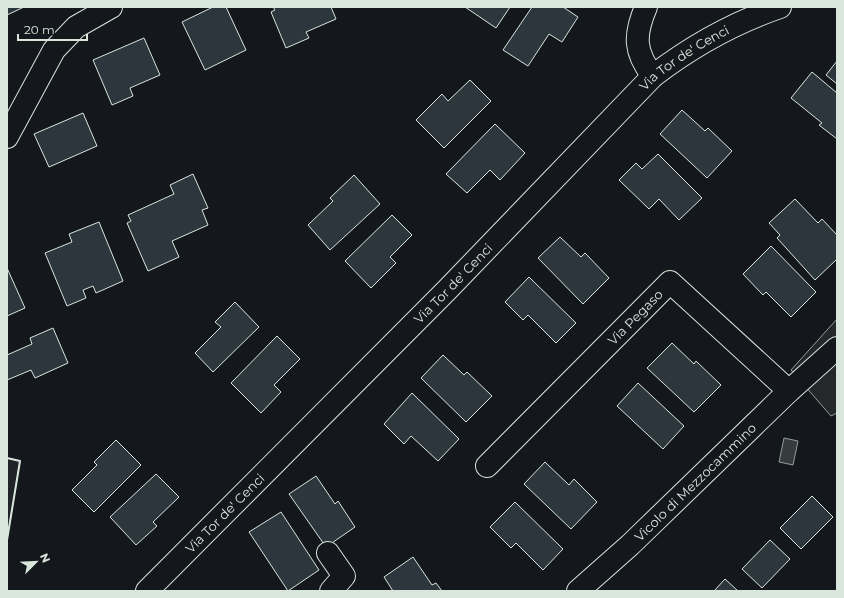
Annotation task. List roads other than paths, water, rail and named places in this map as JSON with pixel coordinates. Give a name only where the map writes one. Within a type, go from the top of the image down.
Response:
[{"type":"street","points":[[7,137],[54,50],[76,27],[111,7]]},
{"type":"street","points":[[646,7],[639,28],[638,47],[643,63],[653,76]]},
{"type":"street","name":"Via Tor de' Cenci","points":[[148,591],[447,290],[653,76],[677,58],[716,34],[760,14],[780,7]]},
{"type":"street","name":"Via Pegaso","points":[[487,466],[670,282],[789,390]]},
{"type":"street","name":"Vicolo di Mezzocammino","points":[[578,591],[630,545],[789,390],[837,348]]},
{"type":"street","points":[[328,553],[344,576],[330,591]]}]
